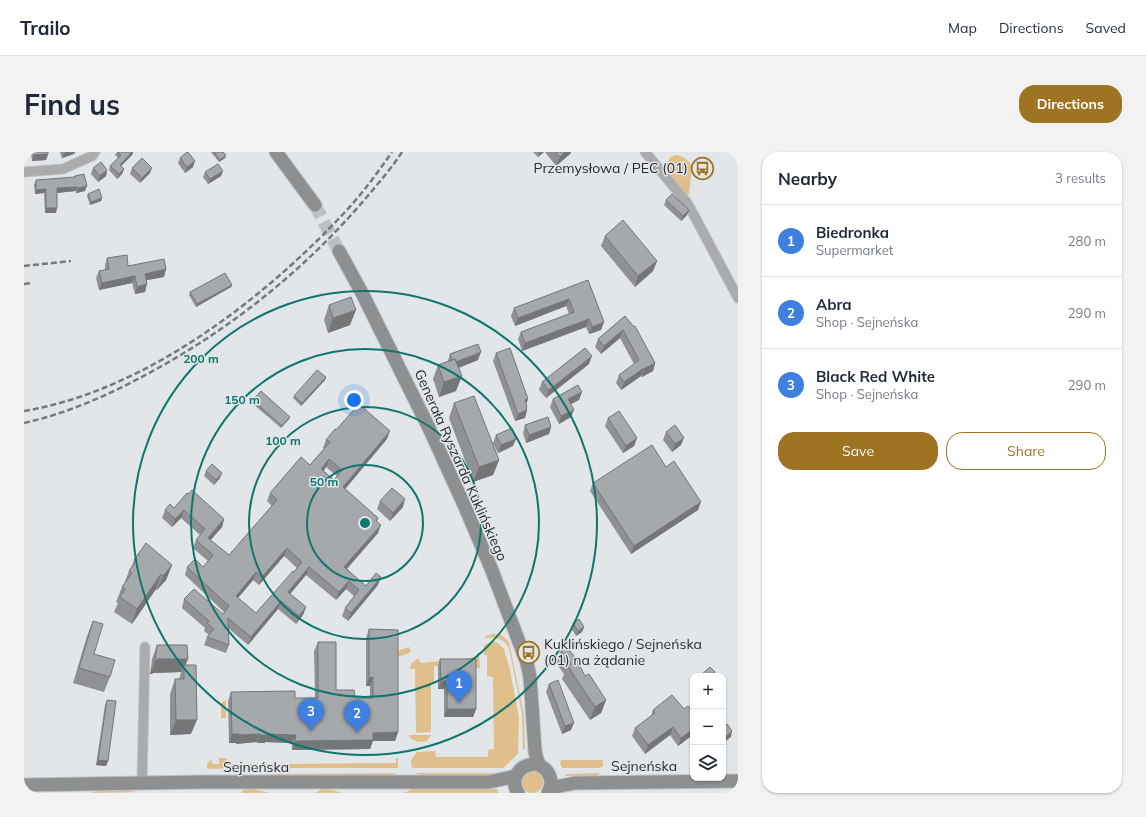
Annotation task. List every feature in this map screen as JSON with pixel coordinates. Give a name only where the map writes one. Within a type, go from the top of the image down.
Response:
[{"type":"main road","points":[[276,152],[315,205]]},
{"type":"main road","name":"Generała Ryszarda Kuklińskiego","points":[[339,251],[362,293],[416,402],[477,534],[524,656],[530,677],[535,751],[537,760],[545,770],[551,782],[548,792]]},
{"type":"main road","name":"Generała Ryszarda Kuklińskiego","points":[[518,781],[526,761],[528,751],[531,701]]},
{"type":"main road","name":"Sejneńska","points":[[24,785],[83,789],[142,783],[518,781],[532,764],[545,770],[560,780],[575,783]]},
{"type":"main road","name":"Sejneńska","points":[[548,792],[560,786],[575,783],[738,782]]},
{"type":"street","points":[[24,172],[63,169],[92,156],[95,152]]},
{"type":"street","points":[[645,152],[688,204],[738,298]]},
{"type":"street","points":[[142,783],[145,647]]},
{"type":"shaded area","points":[[677,155],[686,159],[692,166],[689,195],[686,196],[667,172],[669,159]]},
{"type":"shaded area","points":[[493,634],[502,635],[509,642],[524,715],[525,749],[523,749],[522,713],[509,648],[502,640],[485,638],[486,636]]},
{"type":"shaded area","points":[[493,641],[498,643],[504,649],[510,670],[519,718],[518,754],[503,768],[412,768],[411,760],[417,752],[435,751],[436,757],[488,757],[488,750],[494,749],[493,677],[487,676],[487,655],[484,655],[484,645]]},
{"type":"shaded area","points":[[409,647],[411,652],[398,657],[397,656],[397,653],[400,650]]},
{"type":"shaded area","points":[[477,653],[479,653],[480,668],[434,666],[434,682],[431,682],[431,732],[416,733],[415,669],[409,669],[412,663],[418,658],[421,663],[477,657]]},
{"type":"shaded area","points":[[226,700],[226,718],[221,718],[221,703]]},
{"type":"shaded area","points":[[409,735],[431,735],[427,741],[418,742],[410,738]]},
{"type":"shaded area","points":[[398,757],[398,768],[278,768],[278,764],[396,763],[396,759]]},
{"type":"shaded area","points":[[219,758],[227,758],[228,764],[276,764],[276,768],[253,766],[235,768],[207,768],[207,765],[211,759],[212,764],[219,764]]},
{"type":"shaded area","points":[[561,760],[603,760],[603,766],[600,768],[562,768],[560,763]]},
{"type":"shaded area","points":[[532,771],[540,774],[543,782],[540,790],[532,793],[524,790],[521,782],[524,774]]},
{"type":"shaded area","points":[[396,773],[391,776],[290,777],[266,774]]},
{"type":"shaded area","points":[[416,773],[498,773],[499,776],[422,776]]},
{"type":"shaded area","points":[[600,773],[596,776],[565,776],[566,774]]},
{"type":"shaded area","points":[[413,788],[497,789],[498,793],[405,793]]},
{"type":"shaded area","points":[[252,789],[267,793],[241,793],[243,790]]},
{"type":"shaded area","points":[[322,789],[332,790],[342,793],[315,793]]},
{"type":"shaded area","points":[[99,790],[130,790],[136,792],[91,793]]},
{"type":"building","points":[[34,152],[48,152],[48,154],[34,155]]},
{"type":"building","points":[[118,152],[132,152],[120,165],[124,169],[119,174],[110,166],[121,155]]},
{"type":"building","points":[[187,152],[195,161],[187,167],[180,158]]},
{"type":"building","points":[[214,152],[223,152],[226,155],[220,160]]},
{"type":"building","points":[[555,152],[565,152],[560,157]]},
{"type":"building","points":[[142,158],[152,168],[142,178],[132,168]]},
{"type":"building","points":[[101,162],[107,170],[100,176],[93,168]]},
{"type":"building","points":[[218,164],[223,171],[210,179],[205,172]]},
{"type":"building","points":[[84,174],[87,186],[78,188],[57,188],[57,208],[46,208],[46,189],[36,190],[36,180],[75,177]]},
{"type":"building","points":[[99,189],[102,198],[91,202],[88,194]]},
{"type":"building","points":[[672,194],[689,210],[683,216],[666,200]]},
{"type":"building","points":[[623,220],[657,261],[638,276],[605,236]]},
{"type":"building","points":[[127,255],[128,266],[164,259],[166,269],[145,274],[147,284],[137,287],[135,276],[102,283],[99,271],[109,269],[107,258]]},
{"type":"building","points":[[225,273],[232,285],[197,304],[190,292]]},
{"type":"building","points":[[588,280],[604,322],[592,327],[589,319],[525,343],[521,332],[574,312],[569,299],[518,318],[514,308]]},
{"type":"building","points":[[351,297],[356,310],[333,318],[329,305]]},
{"type":"building","points":[[625,316],[634,327],[635,326],[655,363],[644,368],[624,382],[619,375],[639,360],[623,330],[604,346],[598,339]]},
{"type":"building","points":[[478,344],[481,352],[456,362],[455,359],[452,360],[450,354]]},
{"type":"building","points":[[510,348],[528,399],[525,400],[527,410],[518,414],[496,353]]},
{"type":"building","points":[[585,348],[592,356],[549,390],[542,382]]},
{"type":"building","points":[[455,359],[462,376],[444,382],[438,365]]},
{"type":"building","points":[[317,370],[326,377],[302,403],[294,396]]},
{"type":"building","points":[[578,385],[582,392],[568,399],[574,410],[561,416],[553,399]]},
{"type":"building","points":[[261,391],[290,417],[282,426],[253,400]]},
{"type":"building","points":[[474,396],[499,460],[479,467],[454,403]]},
{"type":"building","points":[[359,404],[390,431],[343,487],[378,518],[376,521],[381,525],[344,567],[366,586],[376,573],[381,577],[351,613],[345,608],[359,590],[349,581],[339,592],[309,567],[288,592],[306,607],[299,616],[281,601],[251,637],[228,618],[229,645],[207,637],[214,629],[207,623],[209,621],[184,599],[194,589],[223,614],[229,606],[187,567],[195,559],[203,567],[213,555],[196,540],[205,529],[184,510],[175,519],[165,510],[170,504],[174,508],[187,493],[188,494],[192,490],[224,519],[208,538],[229,555],[277,500],[270,493],[301,457],[310,465],[330,442],[326,440],[335,429],[336,430]],"holes":[[[329,459],[342,470],[334,480],[321,469]],[[287,548],[302,562],[256,613],[236,596],[256,572],[262,577]]]},
{"type":"building","points":[[619,411],[637,438],[626,446],[608,418]]},
{"type":"building","points":[[548,417],[551,427],[529,435],[525,425]]},
{"type":"building","points":[[675,425],[684,438],[675,444],[666,432]]},
{"type":"building","points":[[512,428],[516,439],[501,445],[496,435]]},
{"type":"building","points":[[652,445],[666,467],[674,461],[701,502],[634,546],[593,483]]},
{"type":"building","points":[[212,464],[222,473],[216,480],[206,471]]},
{"type":"building","points":[[392,488],[405,499],[393,513],[380,501]]},
{"type":"building","points":[[146,543],[172,565],[163,576],[161,574],[137,609],[120,597],[125,589],[122,587],[132,573],[129,571],[136,561],[134,560]]},
{"type":"building","points":[[579,619],[584,627],[578,631],[573,623]]},
{"type":"building","points":[[93,621],[103,624],[94,654],[115,660],[110,677],[79,668]]},
{"type":"building","points":[[369,629],[398,630],[398,732],[373,733],[373,740],[295,741],[296,735],[232,734],[231,692],[295,691],[295,698],[318,698],[318,642],[336,642],[336,690],[354,690],[355,698],[373,698],[373,677],[369,678]]},
{"type":"building","points":[[157,645],[187,645],[188,659],[157,659],[157,661],[155,661]]},
{"type":"building","points":[[566,646],[577,660],[585,676],[589,674],[606,700],[595,707],[567,665],[571,664],[561,650]]},
{"type":"building","points":[[440,659],[476,659],[476,709],[447,709],[447,681],[441,681]]},
{"type":"building","points":[[184,665],[196,665],[197,720],[176,720],[175,679],[184,679]]},
{"type":"building","points":[[710,667],[715,672],[714,673],[703,673]]},
{"type":"building","points":[[558,680],[574,723],[565,726],[549,684]]},
{"type":"building","points":[[672,695],[684,709],[688,706],[690,708],[690,731],[681,738],[673,727],[648,745],[635,728],[655,713],[653,710]]},
{"type":"building","points":[[107,700],[116,701],[108,761],[98,760]]},
{"type":"building","points":[[727,724],[732,731],[726,736]]},
{"type":"tunnel","points":[[315,205],[339,251]]},
{"type":"railway","points":[[24,411],[69,400],[114,384],[157,362],[200,337],[240,308],[278,277],[313,245],[358,197],[392,152]]},
{"type":"railway","points":[[24,423],[77,407],[128,384],[190,349],[246,311],[299,267],[324,243],[371,192],[402,152]]},
{"type":"railway","points":[[24,266],[71,261]]},
{"type":"railway","points":[[24,284],[32,283]]},
{"type":"place","name":"Przemysłowa / PEC (01)","points":[[703,168]]},
{"type":"place","name":"Kuklińskiego / Sejneńska (01) na żądanie","points":[[528,652]]},
{"type":"place","name":"Biedronka","points":[[459,703]]},
{"type":"place","name":"Black Red White","points":[[311,731]]},
{"type":"place","name":"Abra","points":[[357,733]]}]
